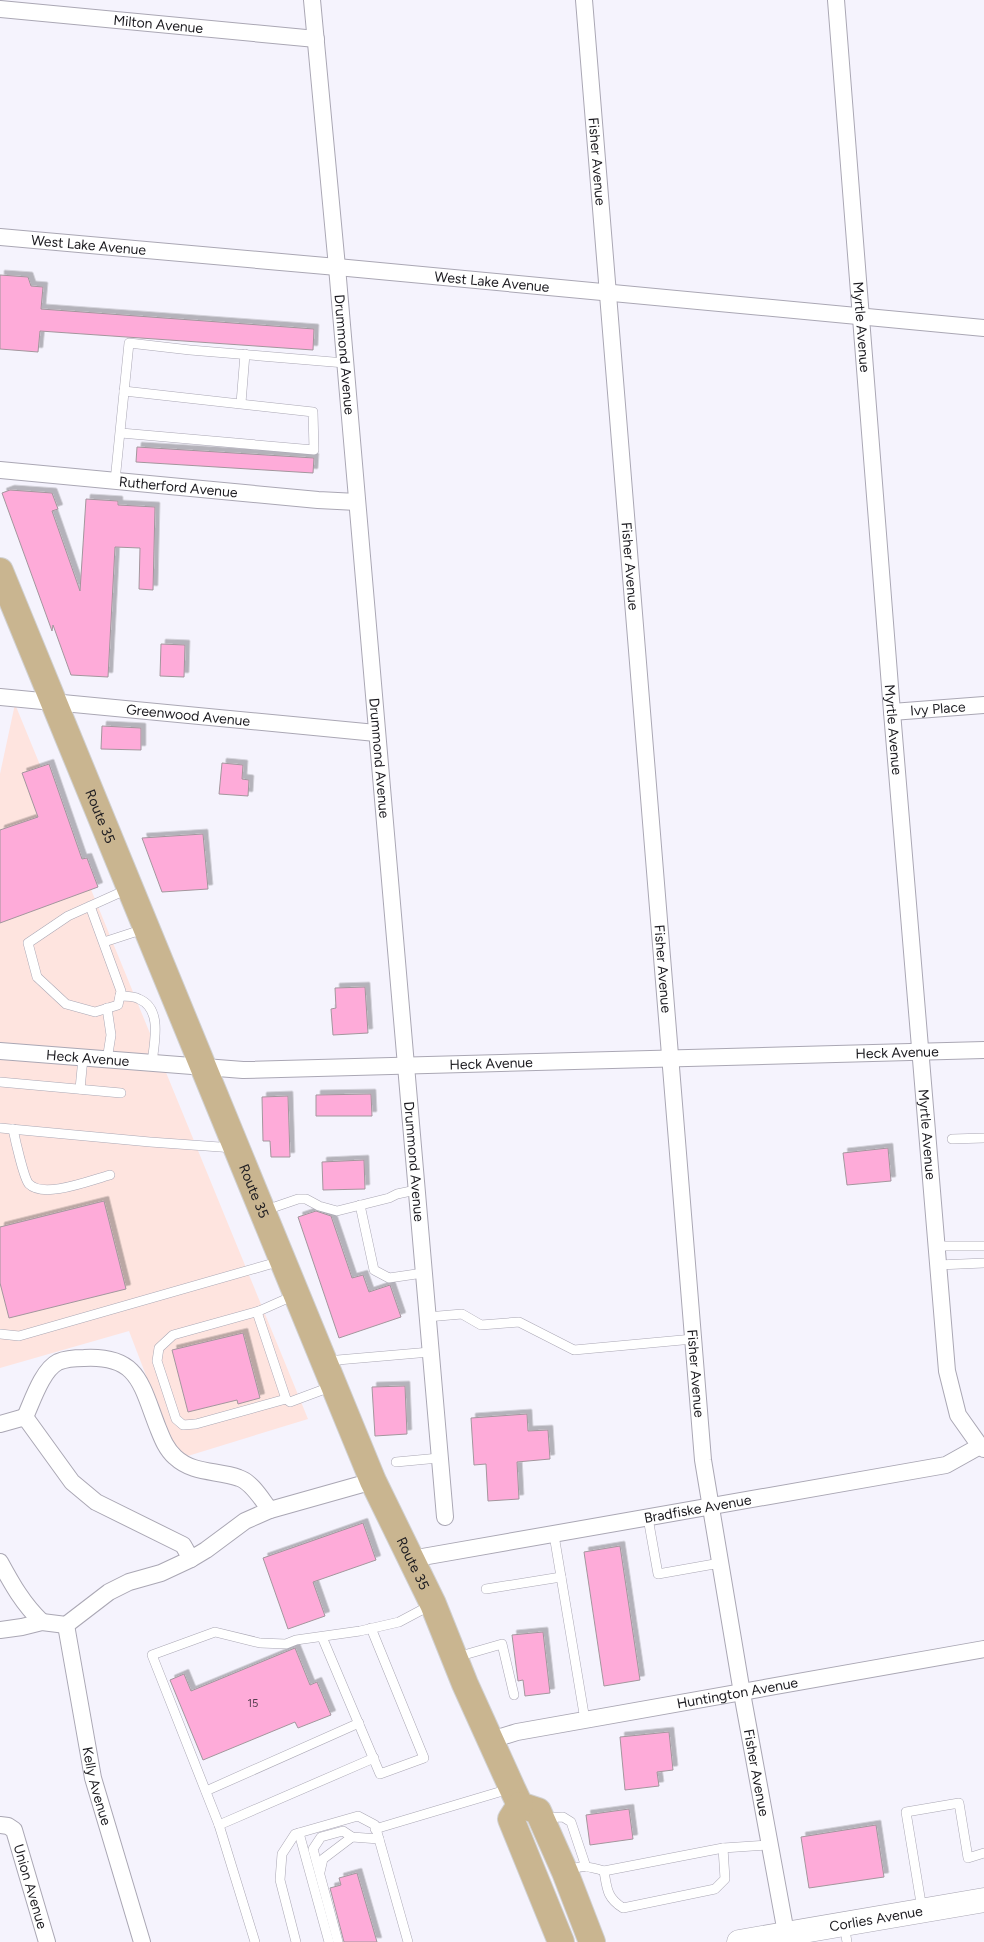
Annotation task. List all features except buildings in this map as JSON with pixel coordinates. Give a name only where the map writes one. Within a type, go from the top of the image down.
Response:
[{"type":"main road","name":"Route 35","points":[[0,571],[374,1481],[433,1604],[516,1796]]},
{"type":"main road","points":[[561,1942],[511,1819],[516,1796],[538,1810],[542,1819],[576,1869],[592,1942]]},
{"type":"main road","name":"Corlies Avenue","points":[[739,1942],[786,1934],[845,1933],[922,1911],[984,1900]]},
{"type":"street","name":"Drummond Avenue","points":[[312,0],[337,266],[445,1517]]},
{"type":"street","name":"Fisher Avenue","points":[[584,0],[703,1460],[742,1693],[786,1934]]},
{"type":"street","name":"Myrtle Avenue","points":[[836,0],[892,712],[947,1371],[958,1415],[982,1448]]},
{"type":"street","name":"Milton Avenue","points":[[0,9],[316,39]]},
{"type":"street","name":"West Lake Avenue","points":[[0,237],[337,266],[984,328]]},
{"type":"street","name":"Rutherford Avenue","points":[[0,470],[357,502]]},
{"type":"street","name":"Greenwood Avenue","points":[[0,697],[376,733]]},
{"type":"street","name":"Ivy Place","points":[[892,712],[984,705]]},
{"type":"street","name":"Heck Avenue","points":[[0,1051],[243,1070],[984,1050]]},
{"type":"street","points":[[0,1424],[25,1417],[41,1382],[50,1369],[58,1362],[91,1357],[108,1359],[124,1364],[131,1368],[139,1380],[164,1443],[174,1456],[185,1465],[202,1471],[241,1478],[256,1492],[270,1510]]},
{"type":"street","points":[[25,1417],[72,1482],[96,1502],[183,1545],[191,1559]]},
{"type":"street","name":"Bradfiske Avenue","points":[[411,1560],[946,1465],[982,1448]]},
{"type":"street","points":[[0,1630],[42,1622],[66,1625],[109,1592],[129,1582],[161,1573],[191,1559],[244,1521],[270,1510],[374,1481]]},
{"type":"street","points":[[0,1562],[20,1598],[28,1609],[42,1622]]},
{"type":"street","name":"Kelly Avenue","points":[[66,1625],[93,1778],[142,1942]]},
{"type":"street","name":"Huntington Avenue","points":[[492,1740],[517,1732],[984,1649]]},
{"type":"street","name":"Union Avenue","points":[[7,1828],[47,1942]]},
{"type":"lane","points":[[115,481],[129,342],[345,363]]},
{"type":"lane","points":[[241,403],[245,354]]},
{"type":"lane","points":[[121,433],[314,450],[313,412],[124,391]]},
{"type":"lane","points":[[90,906],[121,991],[118,1005],[95,1012],[66,1004],[37,977],[28,943],[68,916],[90,906],[130,888]]},
{"type":"lane","points":[[104,942],[147,929]]},
{"type":"lane","points":[[120,996],[140,999],[153,1012],[155,1026],[152,1063]]},
{"type":"lane","points":[[107,1008],[111,1035],[107,1060]]},
{"type":"lane","points":[[80,1090],[83,1058]]},
{"type":"lane","points":[[0,1082],[121,1093]]},
{"type":"lane","points":[[0,1128],[237,1148]]},
{"type":"lane","points":[[13,1129],[28,1183],[37,1190],[50,1191],[110,1175]]},
{"type":"lane","points":[[952,1139],[984,1138]]},
{"type":"lane","points":[[263,1211],[298,1199],[306,1199],[318,1206],[337,1211],[416,1190]]},
{"type":"lane","points":[[360,1205],[374,1270],[389,1278],[423,1273]]},
{"type":"lane","points":[[937,1246],[984,1246]]},
{"type":"lane","points":[[0,1334],[19,1336],[284,1260]]},
{"type":"lane","points":[[938,1265],[984,1263]]},
{"type":"lane","points":[[286,1399],[196,1424],[183,1425],[176,1419],[157,1361],[159,1348],[173,1335],[260,1311],[298,1294]]},
{"type":"lane","points":[[260,1311],[258,1315],[286,1399],[290,1402],[335,1386]]},
{"type":"lane","points":[[427,1317],[462,1314],[481,1325],[519,1322],[574,1350],[693,1339]]},
{"type":"lane","points":[[325,1361],[430,1352]]},
{"type":"lane","points":[[396,1462],[439,1458]]},
{"type":"lane","points":[[648,1518],[658,1574],[720,1563]]},
{"type":"lane","points":[[554,1534],[585,1720]]},
{"type":"lane","points":[[486,1589],[561,1577]]},
{"type":"lane","points":[[255,1942],[219,1825],[152,1655],[215,1632],[260,1643],[286,1644],[296,1640],[322,1637],[399,1622],[433,1604]]},
{"type":"lane","points":[[322,1637],[380,1774],[424,1758],[371,1628]]},
{"type":"lane","points":[[455,1658],[502,1644],[514,1695]]},
{"type":"lane","points":[[206,1790],[359,1723]]},
{"type":"lane","points":[[219,1825],[374,1758]]},
{"type":"lane","points":[[375,1829],[516,1796]]},
{"type":"lane","points":[[922,1911],[906,1812],[959,1803],[968,1858],[984,1853]]},
{"type":"lane","points":[[296,1942],[280,1880],[282,1854],[295,1834],[358,1816],[374,1825],[408,1942]]},
{"type":"lane","points":[[338,1942],[313,1849],[321,1838],[343,1831],[352,1837],[378,1839]]},
{"type":"lane","points":[[299,1832],[329,1942]]},
{"type":"lane","points":[[319,1872],[323,1859],[352,1837]]},
{"type":"lane","points":[[576,1869],[604,1872],[723,1848],[769,1845]]},
{"type":"lane","points":[[604,1872],[606,1886],[613,1902],[623,1908],[715,1889],[725,1879],[723,1848]]},
{"type":"shaded area","points":[[15,704],[308,1419],[178,1459],[129,1331],[0,1368],[0,774]]}]
